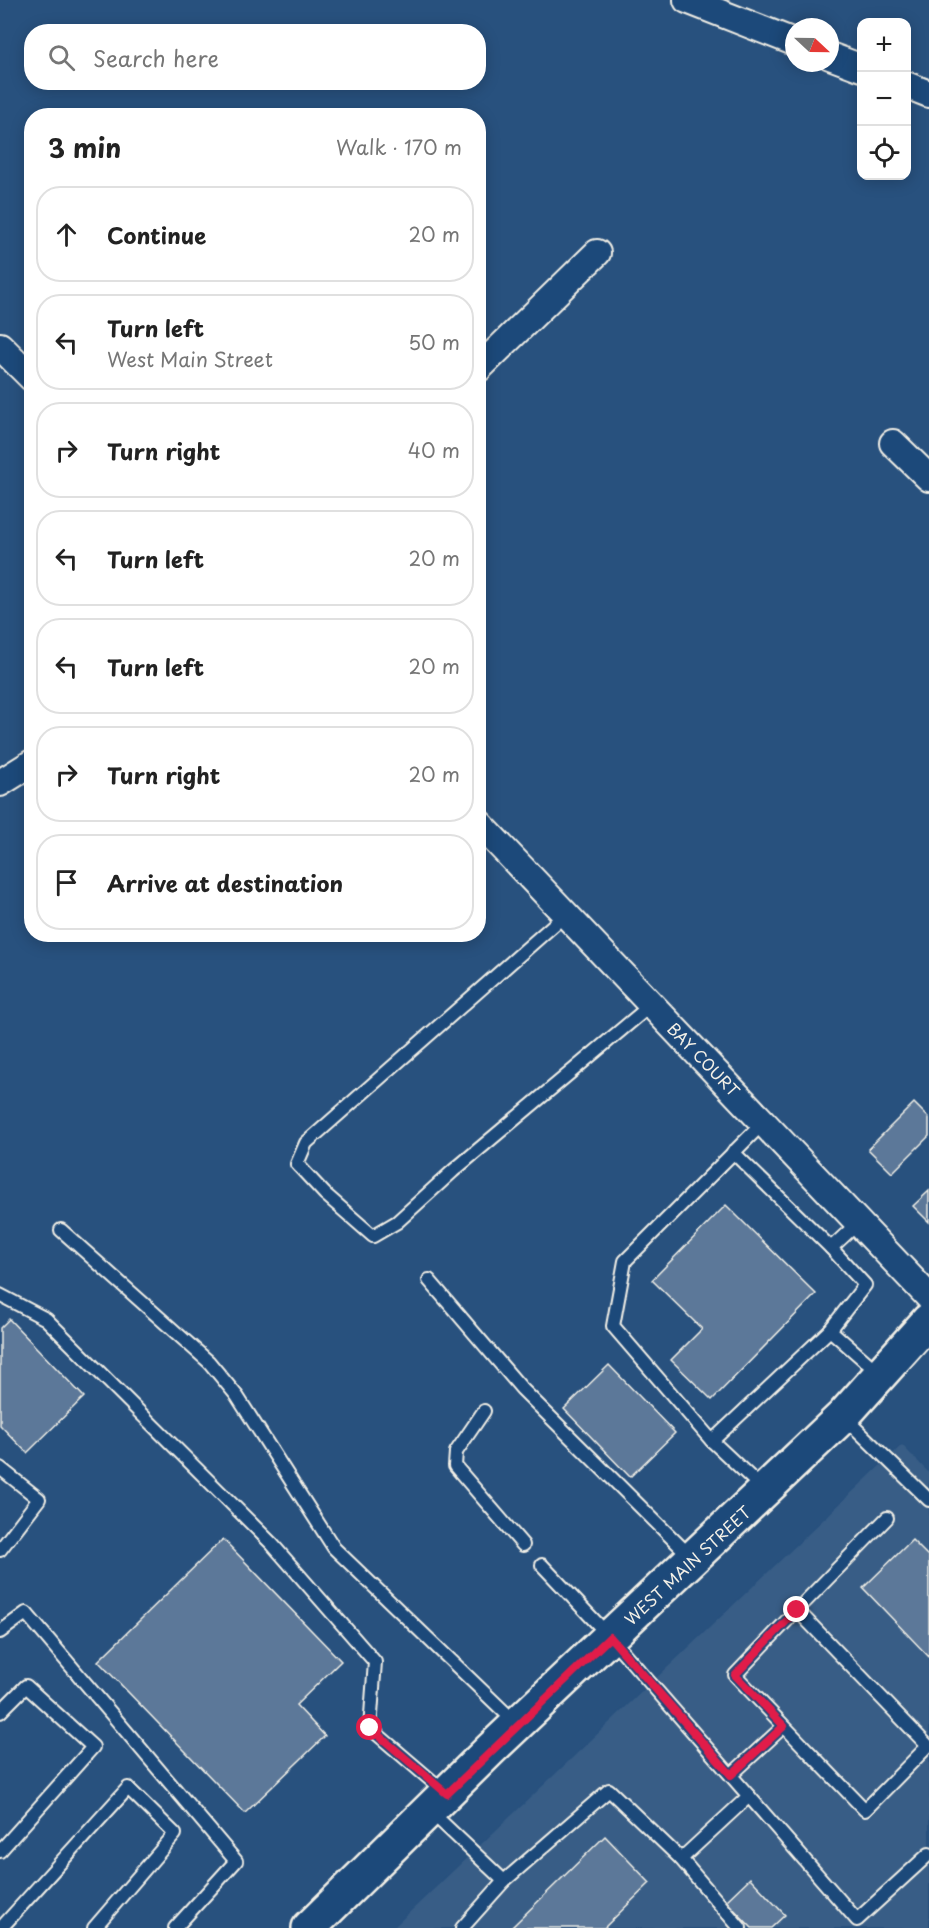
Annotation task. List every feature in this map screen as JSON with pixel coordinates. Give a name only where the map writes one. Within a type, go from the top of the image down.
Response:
[{"type":"main road","name":"WEST MAIN STREET","points":[[309,1928],[518,1725],[843,1416],[929,1320]]},
{"type":"street","points":[[687,0],[785,38]]},
{"type":"street","points":[[839,59],[857,66]]},
{"type":"street","points":[[911,87],[929,94]]},
{"type":"street","points":[[486,361],[597,253]]},
{"type":"street","points":[[0,346],[24,370]]},
{"type":"street","points":[[893,443],[929,478]]},
{"type":"street","points":[[0,783],[24,768]]},
{"type":"street","name":"BAY COURT","points":[[486,830],[929,1297]]},
{"type":"lane","points":[[567,914],[306,1143],[297,1164],[326,1194],[373,1236],[397,1222],[453,1171],[652,1004]]},
{"type":"lane","points":[[764,1122],[625,1261],[613,1326],[712,1441],[765,1491]]},
{"type":"lane","points":[[712,1441],[830,1330],[865,1285],[831,1248],[733,1152]]},
{"type":"lane","points":[[831,1248],[859,1222]]},
{"type":"lane","points":[[61,1230],[209,1362],[237,1396],[334,1548],[518,1725]]},
{"type":"lane","points":[[429,1280],[522,1389],[693,1559]]},
{"type":"lane","points":[[0,1295],[45,1319],[272,1544],[375,1662],[370,1728],[438,1802],[504,1881]]},
{"type":"lane","points":[[830,1330],[881,1374]]},
{"type":"lane","points":[[484,1411],[456,1452],[455,1466],[523,1545]]},
{"type":"lane","points":[[843,1416],[929,1500]]},
{"type":"lane","points":[[0,1468],[39,1499],[0,1550]]},
{"type":"lane","points":[[797,1610],[928,1746],[865,1810],[735,1675],[797,1610],[887,1518]]},
{"type":"lane","points":[[542,1564],[610,1637],[860,1925],[929,1854]]},
{"type":"lane","points":[[0,1632],[26,1613],[236,1861],[176,1928]]},
{"type":"lane","points":[[0,1712],[26,1686],[93,1747],[0,1851]]},
{"type":"lane","points":[[731,1775],[784,1726]]},
{"type":"lane","points":[[0,1928],[128,1788],[175,1834],[94,1928]]},
{"type":"lane","points":[[462,1928],[504,1881],[609,1790],[681,1859],[740,1928]]},
{"type":"lane","points":[[681,1859],[749,1796]]},
{"type":"shaded area","points":[[902,1445],[929,1473],[929,1928],[393,1928]]},
{"type":"building","points":[[914,1103],[929,1118],[929,1136],[892,1173],[868,1149]]},
{"type":"building","points":[[929,1191],[929,1222],[913,1206]]},
{"type":"building","points":[[726,1205],[816,1294],[712,1400],[671,1360],[702,1329],[652,1280]]},
{"type":"building","points":[[9,1319],[84,1397],[27,1453],[0,1425],[0,1328]]},
{"type":"building","points":[[609,1365],[675,1433],[630,1477],[564,1409]]},
{"type":"building","points":[[223,1539],[341,1661],[296,1705],[325,1736],[245,1813],[98,1661]]},
{"type":"building","points":[[912,1540],[929,1557],[929,1657],[863,1588]]},
{"type":"building","points":[[605,1836],[650,1883],[604,1928],[511,1928]]},
{"type":"building","points":[[750,1878],[785,1915],[771,1928],[752,1928],[726,1901]]},
{"type":"route","points":[[370,1728],[447,1794],[610,1637],[731,1775],[784,1726],[735,1675],[797,1610]]}]
